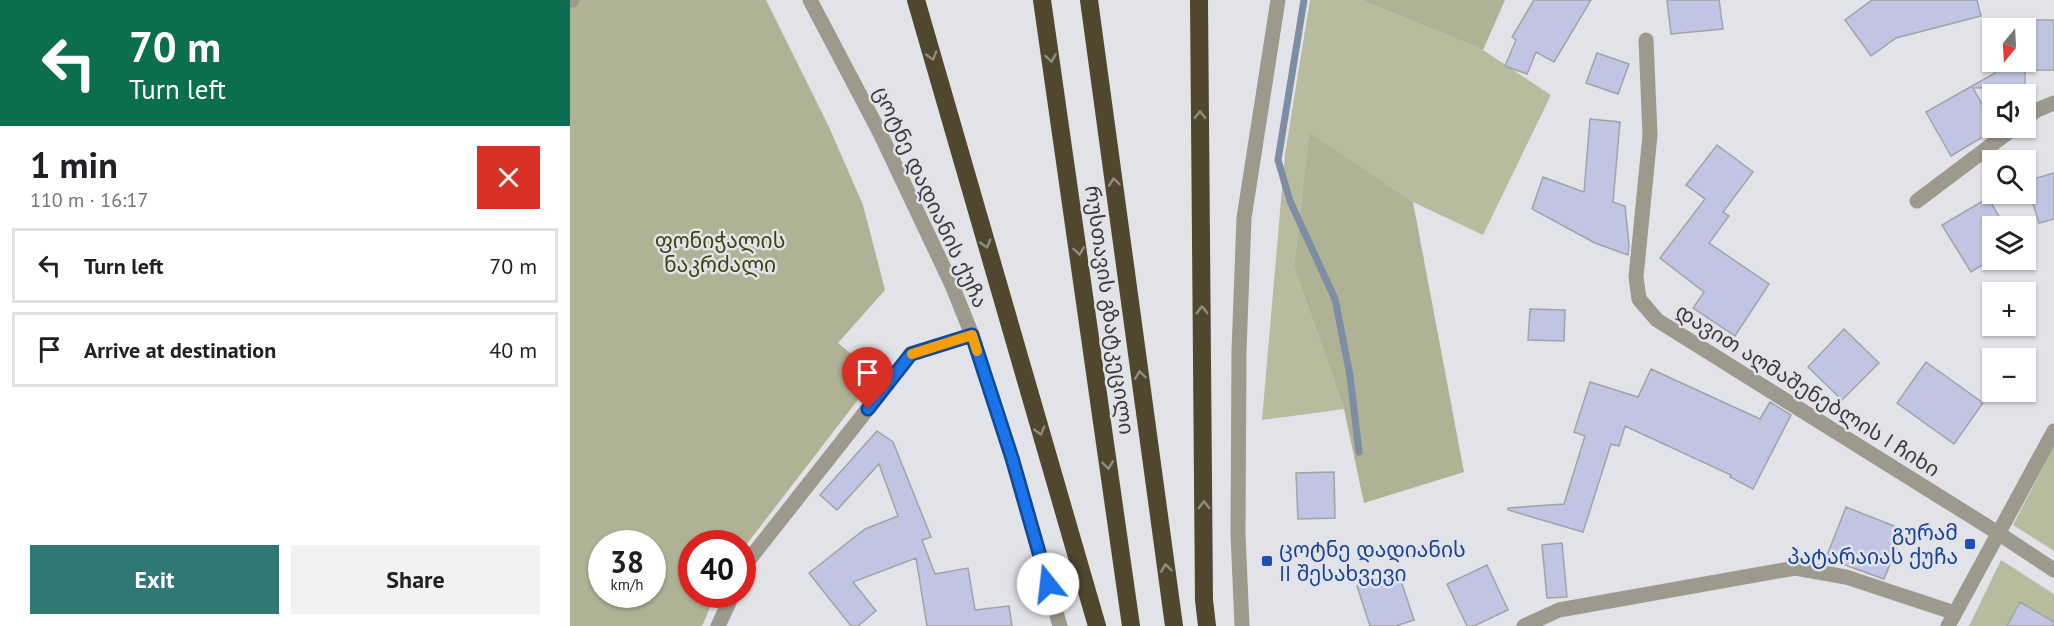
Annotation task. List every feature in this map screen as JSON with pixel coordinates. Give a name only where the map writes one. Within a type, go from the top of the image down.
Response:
[{"type":"highway","points":[[916,0],[1097,626]]},
{"type":"highway","name":"რუსთავის გზატკეცილი","points":[[1042,0],[1131,626]]},
{"type":"highway","name":"რუსთავის გზატკეცილი","points":[[1089,0],[1174,626]]},
{"type":"highway","points":[[1199,0],[1204,600],[1207,626]]},
{"type":"street","name":"ცოტნე დადიანის ქუჩა","points":[[810,0],[930,234],[972,335],[1012,458],[1060,626]]},
{"type":"street","points":[[1242,626],[1238,523],[1239,351],[1244,218],[1278,0]]},
{"type":"street","name":"დავით აღმაშენებლის I ჩიხი","points":[[1646,40],[1650,135],[1636,277],[1639,299],[1657,320],[1998,533]]},
{"type":"street","points":[[2036,111],[2054,103]]},
{"type":"street","points":[[1917,201],[2001,138]]},
{"type":"street","points":[[756,551],[911,354],[972,335]]},
{"type":"street","points":[[1524,626],[1559,610],[1794,568],[1846,577],[1952,619],[2054,431]]},
{"type":"street","points":[[1998,533],[2054,570]]},
{"type":"street","points":[[718,626],[726,608]]},
{"type":"green space","name":"ფონიჭალის ნაკრძალი","points":[[570,0],[766,0],[829,127],[863,205],[885,290],[838,343],[877,375],[756,532],[756,530],[678,530],[678,608],[710,608],[702,626],[570,626]]},
{"type":"green space","points":[[1310,0],[1361,0],[1483,50],[1551,95],[1483,235],[1413,202],[1309,134],[1294,267],[1344,409],[1262,420],[1285,154]]},
{"type":"green space","points":[[1361,0],[1505,0],[1483,50]]},
{"type":"green space","points":[[1309,133],[1413,202],[1464,472],[1364,503],[1344,409],[1294,267]]},
{"type":"green space","points":[[2054,446],[2054,551],[2013,525]]},
{"type":"green space","points":[[2001,560],[2054,594],[2054,626],[1969,626]]},
{"type":"building","points":[[1534,0],[1591,0],[1554,62],[1536,52],[1527,74],[1505,66],[1516,40],[1512,37]]},
{"type":"building","points":[[1667,0],[1719,0],[1723,29],[1671,34]]},
{"type":"building","points":[[1872,0],[1977,0],[1981,16],[1896,38],[1871,56],[1845,20]]},
{"type":"building","points":[[2036,20],[2054,20],[2054,70],[2036,70]]},
{"type":"building","points":[[1597,53],[1629,64],[1618,94],[1586,83]]},
{"type":"building","points":[[2025,72],[2025,84],[1982,84],[1982,88],[1973,88],[1982,104],[1982,137],[1951,156],[1926,112],[1995,73]]},
{"type":"building","points":[[1590,119],[1620,122],[1613,202],[1625,206],[1628,255],[1595,243],[1532,209],[1543,177],[1584,192]]},
{"type":"building","points":[[1717,145],[1753,172],[1723,212],[1729,216],[1709,243],[1769,284],[1735,336],[1693,308],[1704,292],[1660,258],[1705,199],[1686,185]]},
{"type":"building","points":[[2054,173],[2054,219],[2039,223],[2033,204],[2036,204],[2036,178]]},
{"type":"building","points":[[1982,202],[1982,204],[1992,204],[1999,216],[1982,216],[1982,265],[1971,272],[1942,225]]},
{"type":"building","points":[[1530,309],[1565,310],[1564,341],[1528,340]]},
{"type":"building","points":[[1844,329],[1879,363],[1842,400],[1808,367]]},
{"type":"building","points":[[1926,362],[1983,403],[1954,444],[1897,403]]},
{"type":"building","points":[[1651,369],[1760,419],[1770,402],[1791,415],[1753,489],[1730,477],[1731,475],[1625,426],[1619,446],[1611,444],[1583,532],[1508,510],[1508,508],[1564,504],[1585,436],[1574,432],[1590,382],[1638,397]]},
{"type":"building","points":[[877,431],[893,442],[931,537],[922,540],[935,574],[968,568],[975,610],[1009,606],[1012,626],[927,626],[916,558],[853,582],[876,611],[858,626],[851,626],[809,573],[865,529],[898,516],[879,464],[837,510],[820,495]]},
{"type":"building","points":[[1334,472],[1335,518],[1298,519],[1296,473]]},
{"type":"building","points":[[1846,507],[1904,530],[1884,579],[1826,558]]},
{"type":"building","points":[[1562,543],[1567,597],[1547,598],[1542,545]]},
{"type":"building","points":[[1487,565],[1508,610],[1474,626],[1467,626],[1447,584]]},
{"type":"building","points":[[1398,572],[1414,620],[1396,626],[1370,626],[1357,586]]},
{"type":"building","points":[[2020,602],[2054,622],[2054,626],[2007,626]]},
{"type":"waterway","points":[[1304,0],[1278,160],[1290,201],[1335,299],[1350,376],[1359,452]]},
{"type":"slow traffic","points":[[912,354],[972,335],[977,351]]},
{"type":"place","name":"გურამ პატარაიას ქუჩა","points":[[1970,544]]},
{"type":"place","name":"ცოტნე დადიანის II შესახვევი","points":[[1267,561]]},
{"type":"route","points":[[868,409],[911,354],[972,335],[1012,458],[1048,584]]}]
